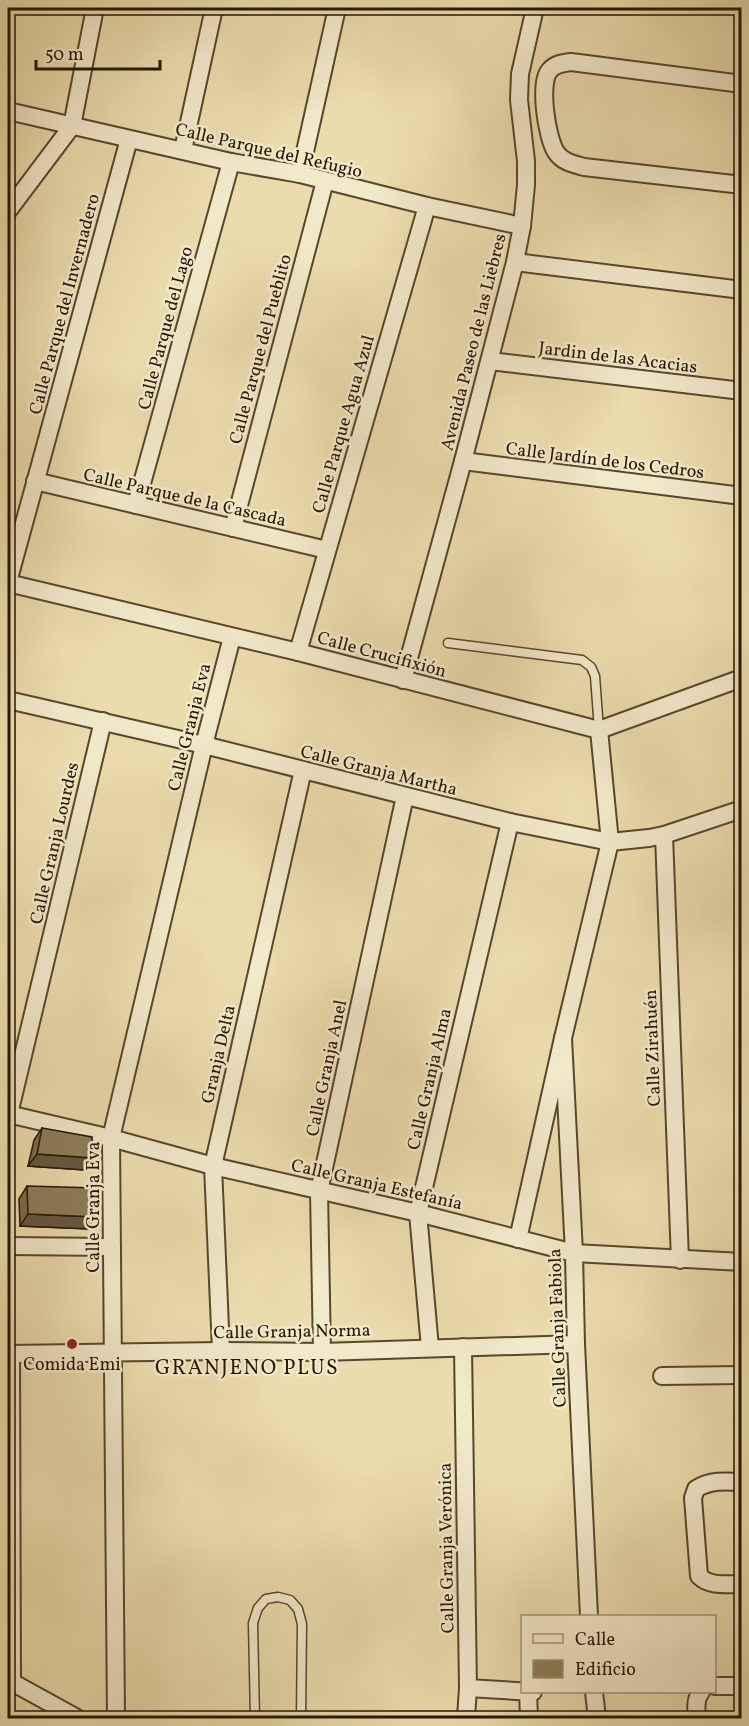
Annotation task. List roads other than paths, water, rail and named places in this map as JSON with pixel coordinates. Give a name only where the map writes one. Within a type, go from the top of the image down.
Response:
[{"type":"street","points":[[8,211],[72,126],[95,8]]},
{"type":"street","points":[[183,150],[214,8]]},
{"type":"street","points":[[300,174],[337,8]]},
{"type":"street","name":"Avenida Paseo de las Liebres","points":[[403,680],[515,262],[522,226],[526,173],[519,100],[520,74],[535,8]]},
{"type":"street","points":[[741,84],[571,62],[559,64],[550,69],[545,77],[543,88],[552,142],[562,159],[584,166],[741,185]]},
{"type":"street","name":"Calle Parque del Refugio","points":[[8,111],[231,162],[300,174],[427,206],[522,226]]},
{"type":"street","name":"Calle Parque del Invernadero","points":[[8,583],[129,139]]},
{"type":"street","name":"Calle Parque del Lago","points":[[136,505],[231,162]]},
{"type":"street","name":"Calle Parque del Pueblito","points":[[233,528],[325,181]]},
{"type":"street","name":"Calle Parque Agua Azul","points":[[298,652],[427,206]]},
{"type":"street","points":[[515,262],[741,290]]},
{"type":"street","name":"Jardin de las Acacias","points":[[490,361],[741,391]]},
{"type":"street","name":"Calle Jardín de los Cedros","points":[[463,461],[741,496]]},
{"type":"street","name":"Calle Parque de la Cascada","points":[[35,481],[327,550]]},
{"type":"street","name":"Calle Crucifixión","points":[[8,583],[298,652],[599,729]]},
{"type":"street","name":"Calle Granja Eva","points":[[116,1719],[111,1138],[204,745],[232,637]]},
{"type":"street","points":[[599,729],[741,678]]},
{"type":"street","name":"Calle Granja Martha","points":[[8,700],[204,745],[510,822],[610,842],[649,838],[741,809]]},
{"type":"street","name":"Calle Granja Lourdes","points":[[8,1114],[103,721]]},
{"type":"street","name":"Calle Granja Fabiola","points":[[518,1239],[610,842],[599,729]]},
{"type":"street","name":"Granja Delta","points":[[221,1351],[213,1166],[303,770]]},
{"type":"street","name":"Calle Granja Anel","points":[[322,1352],[319,1191],[405,796]]},
{"type":"street","name":"Calle Granja Alma","points":[[430,1348],[418,1213],[510,822]]},
{"type":"street","name":"Calle Zirahuén","points":[[664,834],[680,1260]]},
{"type":"street","name":"Calle Granja Fabiola","points":[[563,1038],[589,1615]]},
{"type":"street","name":"Calle Granja Estefanía","points":[[8,1114],[574,1253],[741,1262]]},
{"type":"street","points":[[8,1246],[112,1247]]},
{"type":"street","name":"Calle Granja Norma","points":[[9,1354],[322,1352],[576,1344]]},
{"type":"street","name":"Calle Granja Verónica","points":[[463,1347],[468,1688],[466,1719]]},
{"type":"street","points":[[9,1354],[10,1681],[77,1719]]},
{"type":"street","points":[[662,1376],[741,1376]]},
{"type":"street","points":[[741,1482],[703,1484],[696,1489],[693,1498],[699,1576],[705,1582],[712,1584],[741,1584]]},
{"type":"street","points":[[716,1686],[741,1686]]},
{"type":"street","points":[[468,1688],[521,1692]]},
{"type":"street","points":[[528,1693],[529,1719]]},
{"type":"street","points":[[594,1693],[597,1719]]},
{"type":"street","points":[[697,1719],[696,1706],[699,1693]]},
{"type":"lane","points":[[448,643],[582,660],[591,667],[595,676],[599,729]]},
{"type":"lane","points":[[255,1719],[253,1623],[258,1608],[266,1599],[278,1597],[290,1600],[298,1609],[302,1624],[301,1719]]},
{"type":"place","name":"Comida Emi","points":[[72,1344]]},
{"type":"district","name":"GRANJENO PLUS","points":[[247,1367]]}]
